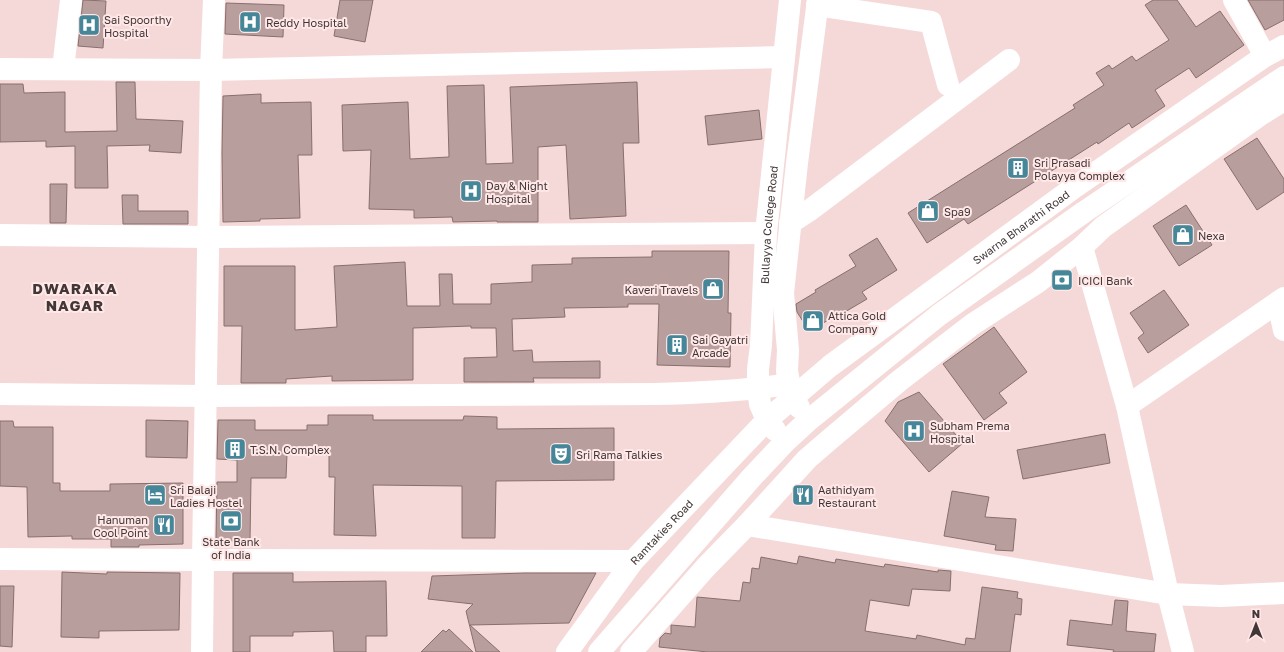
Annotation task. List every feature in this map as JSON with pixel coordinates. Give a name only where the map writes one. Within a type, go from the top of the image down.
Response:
[{"type":"street","points":[[63,69],[71,0]]},
{"type":"street","points":[[202,652],[211,70],[214,0]]},
{"type":"street","name":"Bullayya College Road","points":[[785,442],[767,420],[760,404],[758,389],[766,233],[790,0]]},
{"type":"street","points":[[1234,0],[1265,56]]},
{"type":"street","points":[[818,3],[931,22],[948,85]]},
{"type":"street","name":"Bullayya College Road","points":[[790,392],[787,371],[788,350],[783,293],[797,163],[818,3]]},
{"type":"street","name":"Swarna Bharathi Road","points":[[767,420],[790,392],[830,366],[1072,189],[1265,56],[1284,46]]},
{"type":"street","points":[[0,69],[211,70],[784,57]]},
{"type":"street","points":[[790,223],[810,210],[1009,60]]},
{"type":"street","points":[[599,652],[742,489],[785,442],[809,420],[939,315],[1084,212],[1284,76]]},
{"type":"street","points":[[631,652],[701,572],[807,459],[899,381],[973,324],[1038,282],[1082,247],[1103,227],[1260,115],[1284,100]]},
{"type":"street","points":[[0,235],[209,237],[766,233]]},
{"type":"street","points":[[1082,247],[1127,406],[1168,594],[1183,652]]},
{"type":"street","points":[[1127,406],[1281,300],[1284,330]]},
{"type":"street","points":[[0,394],[205,396],[623,394],[693,393],[758,389],[790,392],[809,420]]},
{"type":"street","name":"Ramtakies Road","points":[[567,652],[633,561],[767,420]]},
{"type":"street","points":[[746,525],[1168,594],[1221,596],[1284,593]]},
{"type":"street","points":[[0,560],[633,561]]},
{"type":"building","points":[[83,0],[106,1],[103,48],[78,46]]},
{"type":"building","points":[[340,0],[373,0],[365,42],[334,36]]},
{"type":"building","points":[[1153,0],[1177,0],[1196,27],[1220,11],[1244,45],[1196,78],[1189,68],[1155,90],[1165,106],[1132,128],[1129,123],[1098,144],[1097,142],[968,224],[964,219],[927,243],[908,213],[1075,108],[1073,105],[1104,85],[1096,73],[1109,65],[1112,69],[1132,56],[1136,61],[1169,40],[1145,5]]},
{"type":"building","points":[[1248,0],[1284,0],[1284,20],[1265,30]]},
{"type":"building","points":[[226,3],[284,5],[283,37],[225,34]]},
{"type":"building","points":[[116,82],[135,82],[136,119],[183,121],[181,153],[149,151],[150,145],[107,146],[108,188],[75,188],[75,146],[46,147],[46,141],[0,142],[0,84],[23,84],[24,93],[65,92],[65,132],[117,131]]},
{"type":"building","points":[[637,82],[639,143],[623,143],[626,216],[570,219],[566,145],[538,147],[538,222],[453,222],[452,217],[414,218],[414,210],[369,209],[371,150],[343,151],[342,105],[408,102],[410,159],[449,157],[447,86],[484,85],[486,164],[513,163],[510,87]]},
{"type":"building","points":[[261,94],[261,103],[311,102],[312,155],[298,155],[300,218],[223,222],[223,96]]},
{"type":"building","points":[[759,110],[762,139],[708,145],[705,116]]},
{"type":"building","points":[[1257,138],[1284,179],[1284,192],[1257,210],[1224,159]]},
{"type":"building","points":[[50,184],[67,184],[66,223],[50,223]]},
{"type":"building","points":[[122,195],[138,195],[138,211],[188,211],[188,224],[123,224]]},
{"type":"building","name":"Nexa","points":[[1186,205],[1212,245],[1179,266],[1153,226]]},
{"type":"building","points":[[877,238],[897,270],[862,292],[867,299],[809,331],[797,312],[796,304],[816,292],[815,290],[856,266],[849,255]]},
{"type":"building","points":[[652,251],[729,251],[728,313],[731,313],[730,367],[657,365],[659,304],[628,304],[628,307],[564,308],[565,317],[512,319],[513,351],[532,350],[533,362],[600,361],[600,378],[533,378],[534,382],[464,382],[464,358],[497,357],[496,328],[471,328],[471,326],[413,328],[413,380],[332,381],[332,376],[286,379],[286,383],[241,383],[242,326],[224,326],[224,266],[295,266],[295,330],[337,327],[334,266],[405,262],[407,306],[440,306],[439,274],[452,274],[453,304],[491,304],[491,284],[532,282],[532,265],[572,264],[572,258],[652,257]]},
{"type":"building","points":[[1164,290],[1189,325],[1148,353],[1138,338],[1144,333],[1130,313]]},
{"type":"building","points":[[994,327],[1027,372],[999,393],[1007,403],[984,420],[943,364]]},
{"type":"building","points":[[919,392],[963,443],[929,472],[885,421],[898,402]]},
{"type":"building","points":[[328,415],[373,415],[373,420],[463,420],[464,416],[497,417],[497,429],[614,428],[614,480],[496,481],[495,538],[462,538],[462,486],[373,485],[376,536],[334,535],[335,477],[329,477],[329,455],[287,454],[286,478],[251,478],[250,541],[216,541],[217,482],[237,482],[237,460],[217,459],[218,420],[255,420],[255,430],[307,430],[307,425],[328,425]]},
{"type":"building","points":[[146,420],[188,421],[187,458],[146,457]]},
{"type":"building","points":[[0,421],[13,421],[14,427],[53,427],[53,483],[60,483],[60,491],[110,491],[110,484],[183,483],[183,544],[111,547],[111,539],[72,539],[72,536],[28,537],[27,487],[0,486]]},
{"type":"building","points":[[1105,434],[1110,463],[1023,479],[1017,450]]},
{"type":"building","points":[[952,491],[989,497],[985,517],[1016,519],[1013,551],[995,550],[996,545],[944,536]]},
{"type":"building","points":[[799,556],[835,563],[836,559],[884,567],[885,564],[938,572],[938,570],[951,571],[950,591],[912,589],[909,606],[870,600],[865,631],[916,639],[917,635],[965,645],[966,638],[975,639],[982,587],[1018,592],[1017,598],[1022,599],[1021,615],[1015,614],[1010,652],[708,652],[659,647],[660,638],[665,633],[671,634],[671,625],[695,627],[697,597],[740,601],[743,582],[750,583],[752,568],[759,569],[761,557],[797,564]]},
{"type":"building","points":[[62,572],[107,574],[107,572],[180,573],[179,630],[99,631],[99,638],[61,637]]},
{"type":"building","points":[[233,573],[293,573],[293,582],[386,581],[387,636],[366,636],[366,652],[334,652],[333,631],[293,632],[293,636],[250,636],[250,652],[233,652]]},
{"type":"building","points":[[525,573],[596,573],[569,623],[470,625],[500,652],[476,652],[466,611],[473,604],[428,599],[432,576]]},
{"type":"building","points":[[0,586],[14,586],[12,647],[0,646]]},
{"type":"building","points":[[1115,600],[1128,601],[1126,631],[1156,634],[1154,652],[1113,652],[1114,650],[1067,645],[1070,620],[1112,625]]},
{"type":"building","points":[[449,629],[473,652],[421,652],[443,630],[446,632]]},
{"type":"place","name":"Reddy Hospital","points":[[250,22]]},
{"type":"place","name":"Sai Spoorthy Hospital","points":[[89,25]]},
{"type":"place","name":"Sri Prasadi Polayya Complex","points":[[1018,168]]},
{"type":"place","name":"Day & Night Hospital","points":[[471,191]]},
{"type":"place","name":"Spa9","points":[[928,211]]},
{"type":"place","name":"Nexa","points":[[1183,235]]},
{"type":"place","name":"ICICI Bank","points":[[1062,280]]},
{"type":"place","name":"Kaveri Travels","points":[[713,289]]},
{"type":"place","name":"Attica Gold Company","points":[[813,321]]},
{"type":"place","name":"Sai Gayatri Arcade","points":[[677,345]]},
{"type":"place","name":"Subham Prema Hospital","points":[[914,431]]},
{"type":"place","name":"T.S.N. Complex","points":[[235,449]]},
{"type":"place","name":"Sri Rama Talkies","points":[[561,454]]},
{"type":"place","name":"Sri Balaji Ladies Hostel","points":[[155,495]]},
{"type":"place","name":"Aathidyam Restaurant","points":[[803,495]]},
{"type":"place","name":"State Bank of India","points":[[231,521]]},
{"type":"place","name":"Hanuman Cool Point","points":[[164,525]]},
{"type":"district","name":"DWARAKA NAGAR","points":[[75,296]]}]
